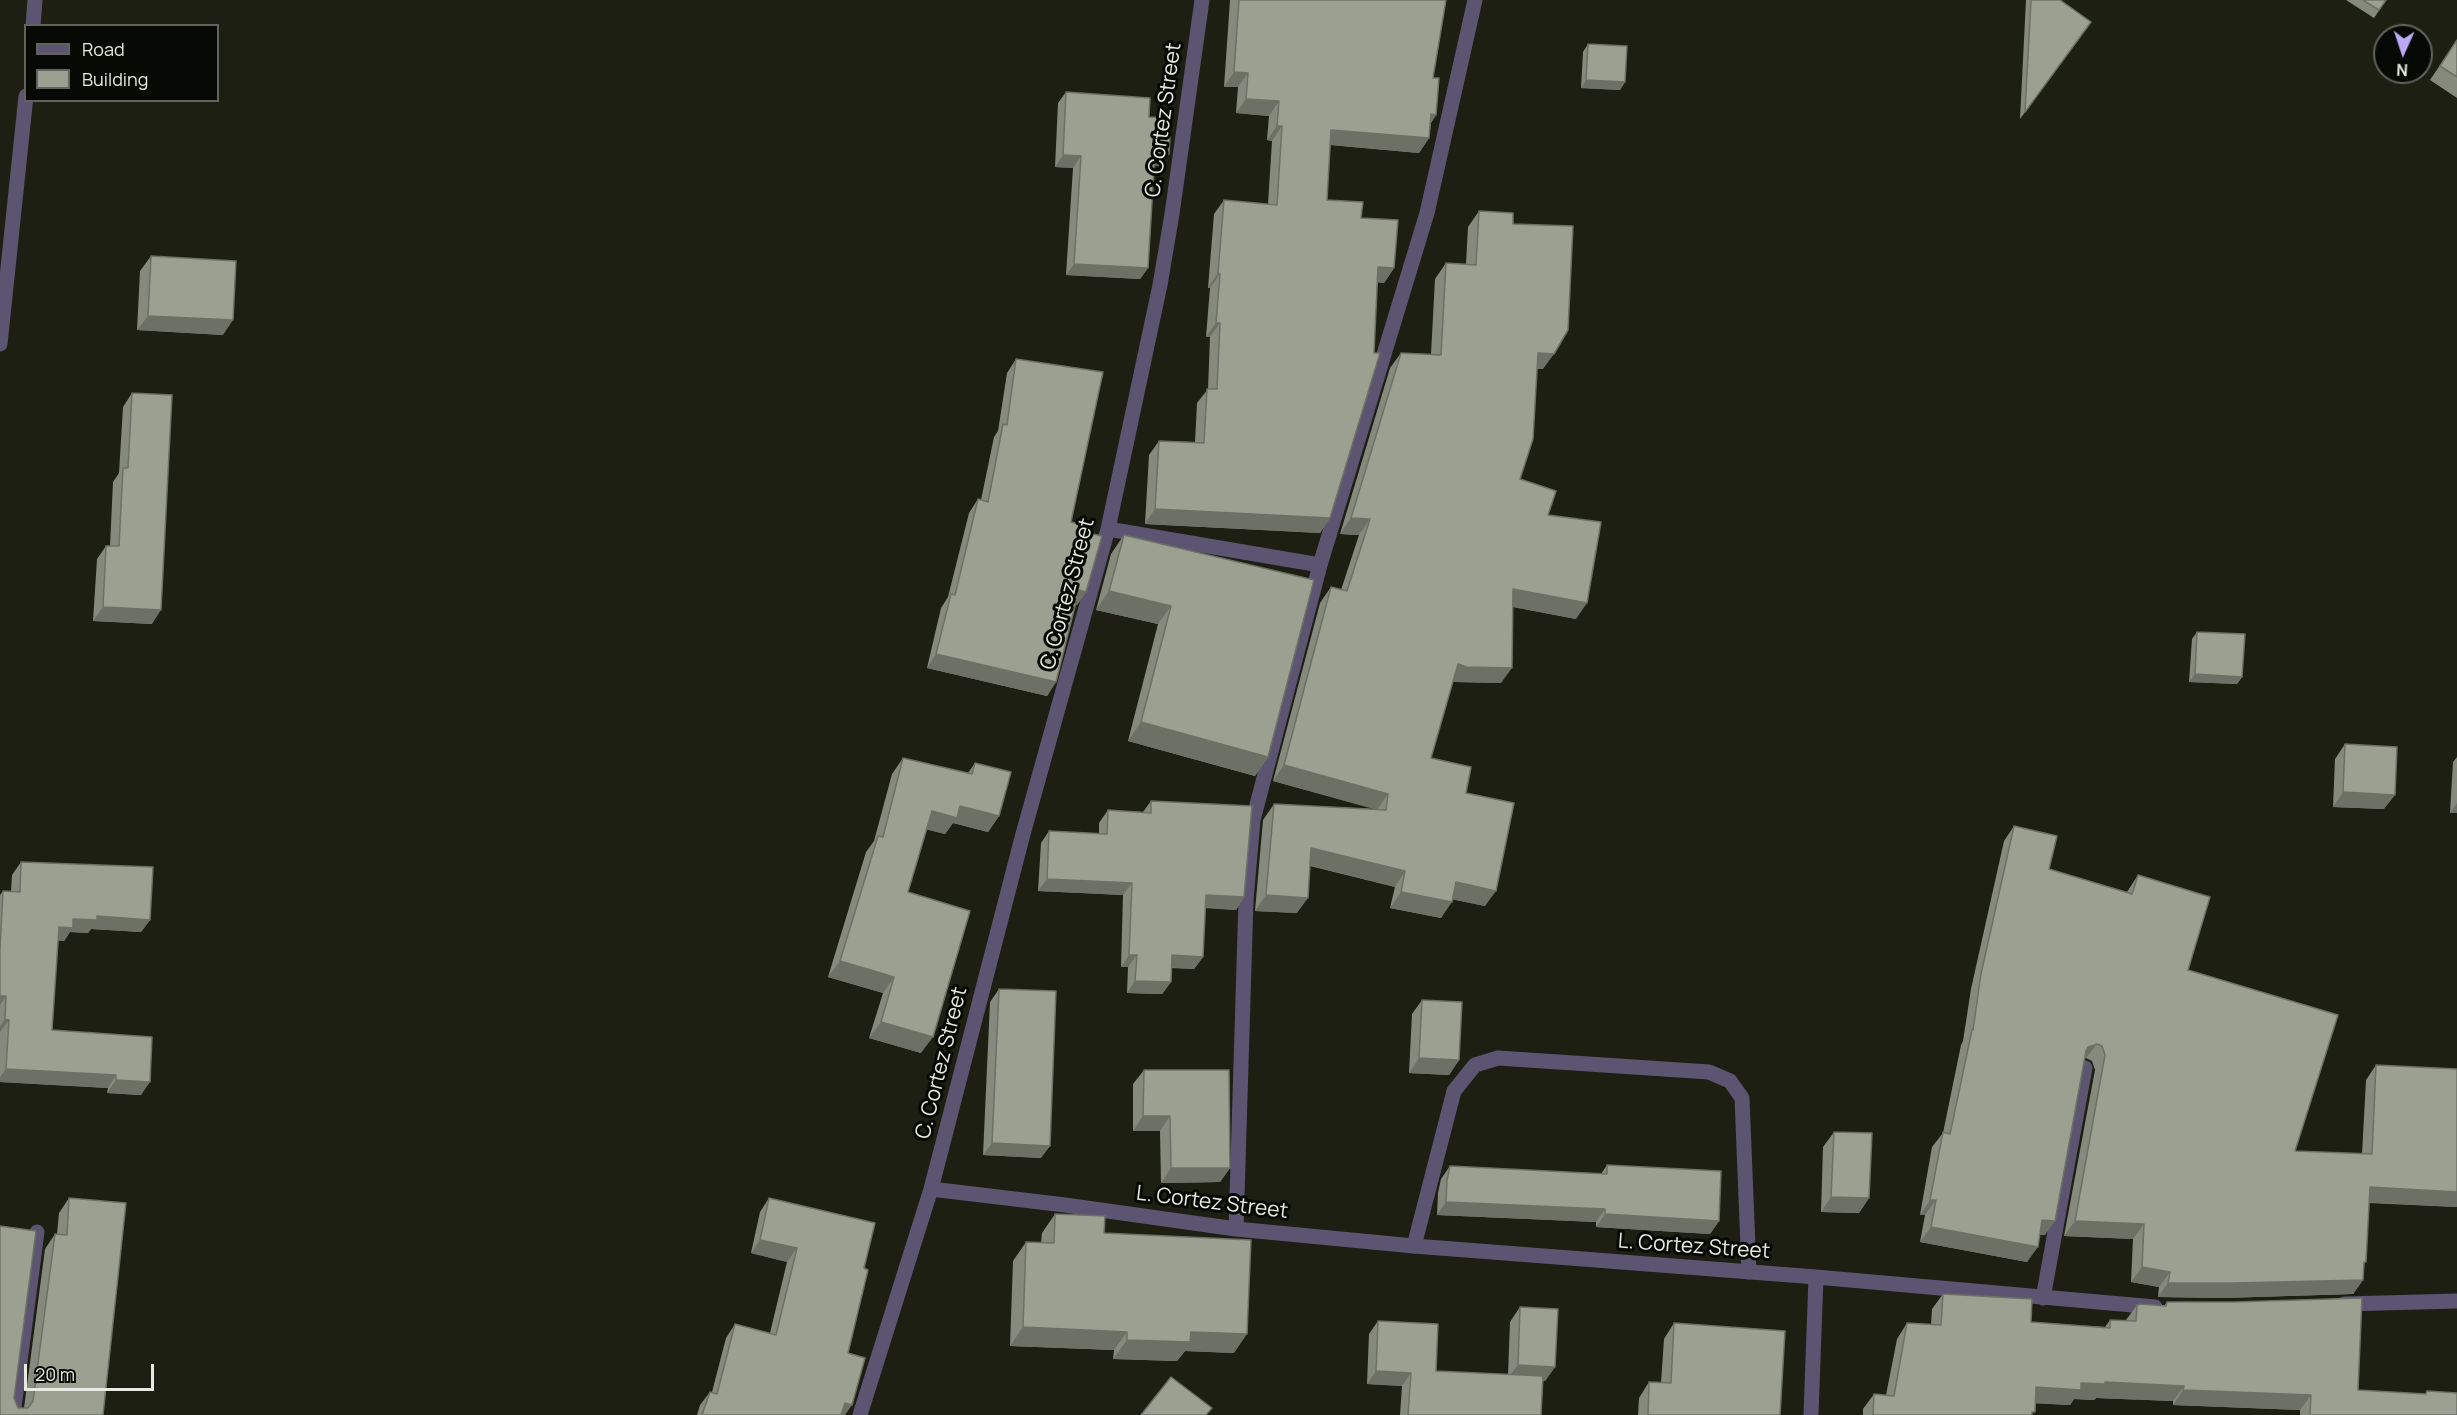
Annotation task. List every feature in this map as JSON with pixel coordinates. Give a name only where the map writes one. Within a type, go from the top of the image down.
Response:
[{"type":"street","points":[[33,24],[35,0]]},
{"type":"street","name":"C. Cortez Street","points":[[860,1415],[931,1189],[1023,834],[1108,529],[1162,275],[1202,0]]},
{"type":"street","points":[[1236,1229],[1246,900],[1253,820],[1320,565],[1426,213],[1475,0]]},
{"type":"street","points":[[0,344],[25,102]]},
{"type":"street","points":[[1108,529],[1320,565]]},
{"type":"street","points":[[1414,1246],[1454,1091],[1475,1065],[1498,1058],[1709,1072],[1730,1081],[1742,1098],[1749,1272]]},
{"type":"street","points":[[2043,1298],[2085,1068]]},
{"type":"street","name":"L. Cortez Street","points":[[931,1189],[1236,1229],[1414,1246],[1816,1277],[2140,1307],[2175,1308]]},
{"type":"street","points":[[13,1415],[37,1232]]},
{"type":"street","points":[[1811,1415],[1816,1277]]},
{"type":"street","points":[[2328,1305],[2457,1301]]},
{"type":"building","points":[[1239,0],[1446,0],[1433,78],[1439,78],[1436,115],[1431,114],[1429,138],[1331,130],[1327,200],[1363,202],[1361,218],[1398,220],[1394,268],[1378,267],[1374,353],[1380,353],[1330,518],[1155,509],[1159,441],[1204,443],[1207,389],[1217,389],[1220,323],[1216,323],[1224,200],[1277,205],[1282,126],[1277,126],[1279,101],[1246,99],[1248,73],[1234,72]]},
{"type":"building","points":[[2031,0],[2060,0],[2091,22],[2025,112]]},
{"type":"building","points":[[2363,0],[2386,0],[2379,10]]},
{"type":"building","points":[[2457,40],[2457,77],[2440,66]]},
{"type":"building","points":[[1588,44],[1627,46],[1625,82],[1586,80]]},
{"type":"building","points":[[1066,92],[1150,98],[1149,117],[1171,118],[1169,154],[1155,153],[1148,268],[1074,264],[1081,156],[1063,155]]},
{"type":"building","points":[[1479,211],[1513,213],[1513,224],[1573,226],[1568,330],[1554,354],[1538,353],[1533,439],[1520,479],[1556,491],[1548,515],[1601,522],[1587,603],[1513,589],[1512,668],[1467,667],[1458,664],[1431,758],[1471,767],[1466,793],[1514,803],[1496,891],[1456,882],[1452,902],[1401,892],[1405,871],[1311,848],[1308,898],[1266,895],[1274,804],[1386,810],[1388,794],[1284,765],[1331,587],[1347,591],[1370,519],[1351,518],[1401,353],[1441,355],[1446,263],[1476,265]]},
{"type":"building","points":[[151,256],[236,261],[233,320],[148,316]]},
{"type":"building","points":[[1016,359],[1103,372],[1071,522],[1080,524],[1079,531],[1102,536],[1086,592],[1079,590],[1056,682],[936,654],[951,594],[955,595],[978,499],[988,502],[1003,424],[1007,425]]},
{"type":"building","points":[[132,393],[172,395],[161,610],[103,607],[106,546],[119,546],[123,468],[128,468]]},
{"type":"building","points":[[1124,535],[1314,580],[1268,757],[1141,722],[1171,606],[1109,591]]},
{"type":"building","points":[[2197,632],[2245,634],[2242,677],[2195,674]]},
{"type":"building","points":[[2345,744],[2397,747],[2395,795],[2343,792]]},
{"type":"building","points":[[903,758],[972,774],[975,763],[1011,772],[999,816],[960,806],[957,818],[932,811],[908,892],[970,911],[933,1037],[881,1022],[894,977],[840,961],[878,836],[883,837]]},
{"type":"building","points":[[1151,801],[1252,806],[1244,897],[1206,895],[1203,957],[1172,955],[1171,982],[1135,981],[1137,955],[1129,955],[1132,883],[1047,879],[1049,831],[1107,834],[1108,810],[1151,813]]},
{"type":"building","points":[[2014,826],[2057,836],[2049,869],[2132,894],[2138,875],[2210,897],[2188,970],[2338,1015],[2295,1151],[2372,1154],[2376,1065],[2457,1069],[2457,1192],[2370,1187],[2363,1280],[2168,1283],[2170,1272],[2142,1267],[2144,1224],[2075,1221],[2105,1055],[2102,1046],[2097,1044],[2088,1047],[2086,1051],[2055,1221],[2042,1220],[2038,1247],[1931,1227],[1936,1200],[1930,1200],[1943,1132],[1950,1134],[1973,1030],[1981,974]]},
{"type":"building","points":[[21,862],[153,867],[150,920],[97,916],[97,920],[73,919],[73,928],[59,927],[52,1030],[152,1037],[150,1082],[116,1080],[116,1075],[6,1069],[9,1020],[5,1019],[6,996],[0,996],[3,891],[20,892]]},
{"type":"building","points":[[999,989],[1056,991],[1050,1146],[992,1143]]},
{"type":"building","points":[[1422,1000],[1462,1002],[1459,1060],[1419,1058]]},
{"type":"building","points":[[1144,1070],[1229,1070],[1230,1168],[1171,1168],[1170,1116],[1143,1116]]},
{"type":"building","points":[[1834,1132],[1872,1133],[1869,1198],[1831,1197]]},
{"type":"building","points":[[1607,1165],[1721,1171],[1719,1221],[1605,1214],[1605,1209],[1446,1202],[1450,1166],[1607,1174]]},
{"type":"building","points":[[69,1198],[126,1203],[103,1415],[0,1415],[0,1226],[36,1231],[14,1398],[18,1408],[28,1408],[33,1401],[55,1234],[67,1235]]},
{"type":"building","points":[[769,1198],[875,1223],[864,1268],[868,1270],[848,1353],[865,1358],[852,1405],[845,1403],[841,1415],[702,1415],[710,1392],[717,1394],[735,1324],[776,1335],[797,1248],[760,1240]]},
{"type":"building","points":[[1055,1214],[1105,1216],[1104,1233],[1251,1240],[1247,1334],[1191,1332],[1190,1342],[1127,1340],[1127,1332],[1023,1327],[1026,1242],[1054,1243]]},
{"type":"building","points":[[1943,1294],[2032,1299],[2031,1322],[2110,1328],[2110,1320],[2136,1321],[2137,1305],[2141,1304],[2166,1306],[2167,1302],[2362,1298],[2358,1390],[2426,1394],[2427,1391],[2457,1393],[2457,1415],[2310,1415],[2311,1395],[2183,1390],[2184,1386],[2105,1382],[2105,1384],[2081,1383],[2081,1390],[2036,1387],[2035,1412],[2032,1412],[2032,1415],[1873,1415],[1874,1394],[1894,1396],[1907,1323],[1941,1325]]},
{"type":"building","points":[[1520,1307],[1558,1309],[1555,1367],[1518,1365]]},
{"type":"building","points":[[1378,1321],[1438,1324],[1436,1371],[1543,1376],[1541,1415],[1408,1415],[1411,1373],[1376,1371]]},
{"type":"building","points":[[1674,1323],[1785,1331],[1780,1415],[1648,1415],[1649,1382],[1671,1383]]},
{"type":"building","points":[[1171,1377],[1212,1408],[1206,1415],[1141,1415]]}]
